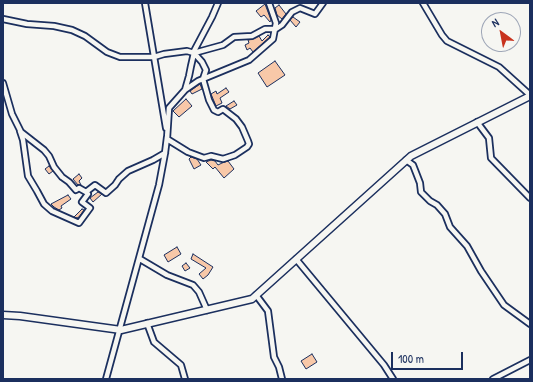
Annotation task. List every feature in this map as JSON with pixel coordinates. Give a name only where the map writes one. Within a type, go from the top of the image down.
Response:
[{"type":"main road","points":[[3,316],[20,316],[120,330],[252,299],[411,156],[530,95]]},
{"type":"street","points":[[145,3],[164,112],[167,139]]},
{"type":"street","points":[[185,90],[194,53],[218,3]]},
{"type":"street","points":[[106,379],[159,185],[167,139],[169,108],[185,90],[204,79],[250,60],[273,40],[276,30],[276,23],[269,3]]},
{"type":"street","points":[[3,20],[72,30],[85,36],[116,57],[154,57],[187,51],[194,53],[223,45],[234,37],[252,36],[265,29],[276,30],[292,12],[300,8],[315,14],[323,3]]},
{"type":"street","points":[[423,3],[447,41],[495,65],[530,95]]},
{"type":"street","points":[[167,139],[188,152],[204,158],[211,156],[223,159],[235,155],[249,144],[242,127],[236,119],[223,109],[218,112],[214,110],[209,100],[204,79],[206,70],[202,62],[194,53]]},
{"type":"street","points":[[3,83],[12,114],[21,132],[47,153],[56,170],[64,180],[69,182],[76,190],[79,188],[86,192]]},
{"type":"street","points":[[477,122],[489,138],[491,158],[530,198]]},
{"type":"street","points":[[19,128],[23,140],[28,176],[38,191],[44,204],[52,211],[79,223],[90,208],[82,202],[88,194],[86,192]]},
{"type":"street","points":[[86,192],[95,185],[106,193],[115,185],[119,178],[128,171],[153,160],[165,152]]},
{"type":"street","points":[[406,160],[413,165],[420,183],[421,192],[430,201],[437,205],[444,214],[450,227],[467,246],[481,271],[504,306],[530,324]]},
{"type":"street","points":[[140,259],[168,275],[193,285],[199,292],[207,310]]},
{"type":"street","points":[[296,259],[384,365],[393,379]]},
{"type":"street","points":[[256,295],[268,311],[274,357],[279,367],[282,379]]},
{"type":"street","points":[[147,323],[154,342],[181,365],[185,379]]},
{"type":"street","points":[[493,379],[530,360]]},
{"type":"building","points":[[265,4],[271,20],[270,22],[264,15],[261,17],[256,11]]},
{"type":"building","points":[[279,5],[286,14],[282,19],[277,15],[275,8]]},
{"type":"building","points":[[293,17],[300,22],[296,27],[290,20]]},
{"type":"building","points":[[268,35],[270,37],[253,52],[250,48],[247,50],[245,45],[249,43],[248,40],[259,36],[262,41]]},
{"type":"building","points":[[275,61],[285,75],[267,87],[258,73]]},
{"type":"building","points":[[200,84],[202,89],[192,94],[190,91]]},
{"type":"building","points":[[226,88],[229,92],[220,98],[222,103],[216,106],[211,94],[216,91],[217,94]]},
{"type":"building","points":[[186,99],[192,106],[179,117],[173,111]]},
{"type":"building","points":[[234,101],[237,105],[230,109],[226,106]]},
{"type":"building","points":[[191,157],[197,159],[201,165],[194,169],[189,159]]},
{"type":"building","points":[[211,160],[215,161],[218,165],[228,161],[234,169],[224,178],[215,167],[213,169],[206,162]]},
{"type":"building","points":[[49,166],[53,171],[49,174],[45,169]]},
{"type":"building","points":[[79,174],[82,178],[79,181],[81,185],[78,185],[73,179]]},
{"type":"building","points":[[98,192],[102,194],[93,202],[90,198]]},
{"type":"building","points":[[68,195],[71,199],[61,206],[62,208],[59,210],[51,204]]},
{"type":"building","points":[[82,209],[84,210],[79,217],[74,217]]},
{"type":"building","points":[[177,247],[181,254],[168,262],[164,255]]},
{"type":"building","points":[[193,254],[213,267],[208,275],[203,279],[199,274],[206,268],[191,259]]},
{"type":"building","points":[[186,263],[190,268],[185,271],[182,266]]},
{"type":"building","points":[[312,354],[317,362],[306,369],[301,361]]}]
